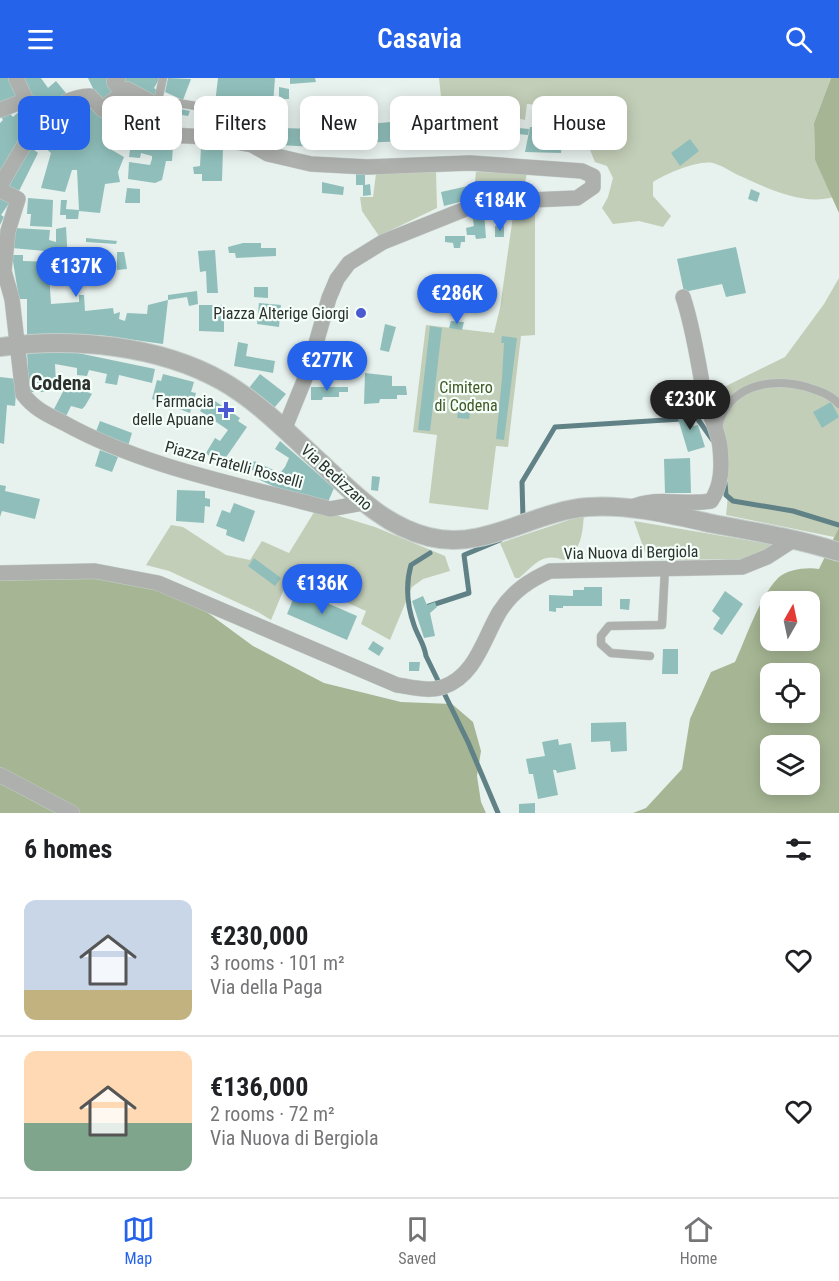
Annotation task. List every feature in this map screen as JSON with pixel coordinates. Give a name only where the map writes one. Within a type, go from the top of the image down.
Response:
[{"type":"street","points":[[16,78],[24,96]]},
{"type":"street","points":[[118,78],[114,82],[122,93]]},
{"type":"street","points":[[118,96],[128,89],[141,96]]},
{"type":"street","points":[[90,96],[102,109]]},
{"type":"street","points":[[0,110],[18,103]]},
{"type":"street","points":[[182,136],[209,137],[252,145],[268,154],[311,164],[366,166],[470,163],[582,171],[593,176],[593,188],[578,198],[508,201],[468,208],[383,242],[349,263],[337,279],[329,298],[308,371],[284,430]]},
{"type":"street","points":[[0,186],[23,150]]},
{"type":"street","name":"Piazza Fratelli Rosselli","points":[[0,190],[18,199],[8,231],[4,271],[22,344],[23,394],[32,406],[92,439],[137,457],[330,509],[363,503]]},
{"type":"street","points":[[630,508],[645,501],[662,499],[698,503],[711,501],[718,490],[721,469],[717,434],[706,401],[690,319],[683,297]]},
{"type":"street","name":"Via Bedizzano","points":[[0,347],[22,344],[86,345],[151,354],[196,367],[224,382],[284,430],[363,503],[404,529],[454,542],[484,538],[562,510],[590,507],[630,508],[795,538],[839,552]]},
{"type":"street","name":"Via Nuova di Bergiola","points":[[0,573],[96,571],[158,583],[397,685],[424,689],[445,687],[461,678],[474,661],[501,610],[529,580],[550,571],[742,567],[767,557],[795,538]]},
{"type":"street","points":[[0,776],[72,813]]},
{"type":"lane","points":[[159,96],[163,78]]},
{"type":"lane","points":[[717,434],[722,413],[728,404],[747,388],[765,382],[797,385],[822,392],[833,397],[839,404]]},
{"type":"lane","points":[[650,656],[611,653],[601,644],[601,636],[609,626],[662,625],[665,568]]},
{"type":"green space","points":[[439,78],[831,78],[814,123],[815,160],[834,197],[810,199],[785,194],[719,165],[706,163],[682,168],[653,182],[653,196],[671,216],[663,227],[639,221],[613,224],[602,208],[608,197],[613,178],[607,166],[595,162],[590,150],[627,150],[627,96],[532,96],[532,104],[527,104],[525,120],[520,119],[520,96],[441,96]]},
{"type":"green space","points":[[831,78],[839,78],[839,213],[815,160],[814,123]]},
{"type":"green space","points":[[436,172],[437,208],[379,236],[362,211],[360,197],[373,197],[376,174]]},
{"type":"green space","points":[[476,172],[527,173],[523,192],[473,199]]},
{"type":"green space","name":"Cimitero di Codena","points":[[535,207],[535,335],[521,336],[508,447],[496,446],[488,510],[429,503],[437,435],[413,432],[426,325],[494,333],[500,308],[514,209]]},
{"type":"green space","points":[[839,278],[839,527],[834,537],[726,515],[728,483],[726,453],[712,393],[785,357],[824,304]]},
{"type":"green space","points":[[316,509],[375,527],[445,556],[450,571],[423,579],[412,587],[390,640],[361,624],[366,611],[289,577],[271,620],[169,571],[146,565],[171,525],[183,527],[226,555],[250,560],[262,541],[289,553]]},
{"type":"green space","points":[[584,515],[580,541],[570,556],[564,560],[544,558],[519,578],[515,578],[500,543]]},
{"type":"green space","points":[[634,521],[776,545],[747,559],[657,560],[645,552]]},
{"type":"green space","points":[[839,527],[839,813],[633,813],[646,808],[682,769],[690,719],[711,672],[735,662],[760,604],[760,651],[820,651],[820,591],[768,591],[778,578],[792,571],[819,569]]},
{"type":"green space","points":[[78,575],[132,579],[185,596],[253,646],[324,683],[401,702],[452,704],[473,722],[481,751],[477,776],[481,802],[486,813],[0,813],[0,580]]},
{"type":"building","points":[[0,78],[11,78],[20,96],[18,96],[18,100],[0,107]]},
{"type":"building","points":[[19,78],[41,78],[48,88],[56,81],[68,96],[30,96]]},
{"type":"building","points":[[88,78],[110,78],[106,81],[115,95],[102,96],[100,103]]},
{"type":"building","points":[[126,78],[160,78],[154,88],[158,91],[155,96],[147,96],[123,83]]},
{"type":"building","points":[[168,78],[191,79],[183,100],[182,96],[174,96],[165,92]]},
{"type":"building","points":[[218,78],[275,78],[274,96],[216,96]]},
{"type":"building","points":[[290,78],[315,78],[316,82],[290,84]]},
{"type":"building","points":[[279,87],[289,89],[289,99],[288,96],[279,96]]},
{"type":"building","points":[[90,103],[102,112],[102,150],[112,150],[124,157],[118,172],[120,182],[105,184],[100,213],[79,211],[78,219],[66,219],[66,215],[60,215],[61,200],[67,200],[66,209],[79,210],[77,170],[72,170],[65,192],[41,188],[51,153],[48,150],[90,150]]},
{"type":"building","points":[[182,109],[190,111],[188,116],[182,115]]},
{"type":"building","points":[[7,110],[13,117],[18,112],[20,150],[0,181],[0,123],[3,120],[0,115]]},
{"type":"building","points":[[390,122],[390,142],[378,142],[378,123]]},
{"type":"building","points":[[530,127],[532,127],[532,150],[561,150],[561,153],[525,152]]},
{"type":"building","points":[[288,128],[300,129],[300,146],[288,145]]},
{"type":"building","points":[[520,128],[529,129],[528,135],[520,134]]},
{"type":"building","points":[[690,139],[699,151],[680,166],[671,153]]},
{"type":"building","points":[[25,150],[34,150],[38,153],[19,191],[6,188]]},
{"type":"building","points":[[130,150],[173,150],[172,161],[166,161],[162,180],[155,183],[128,179],[129,162],[150,165],[152,156],[141,153],[140,158],[129,157]]},
{"type":"building","points":[[201,150],[223,150],[222,181],[202,181],[202,174],[194,174],[193,167],[200,166]]},
{"type":"building","points":[[356,172],[365,172],[365,185],[370,184],[371,195],[363,196],[363,185],[356,185]]},
{"type":"building","points":[[322,182],[344,187],[343,195],[322,193]]},
{"type":"building","points":[[468,186],[470,192],[465,194],[468,200],[444,206],[441,192]]},
{"type":"building","points":[[127,188],[140,189],[140,203],[125,203]]},
{"type":"building","points":[[751,189],[760,193],[757,202],[748,199]]},
{"type":"building","points":[[0,195],[10,202],[1,215],[4,217],[0,225]]},
{"type":"building","points":[[28,198],[53,200],[52,227],[30,226],[31,214],[27,214]]},
{"type":"building","points":[[484,212],[486,238],[476,239],[475,235],[467,235],[466,228],[474,226],[472,214]]},
{"type":"building","points":[[495,226],[504,226],[504,237],[495,237]]},
{"type":"building","points":[[66,227],[68,262],[76,262],[76,267],[68,268],[68,273],[49,273],[51,304],[79,302],[79,295],[84,295],[85,311],[113,308],[114,314],[120,312],[119,319],[125,321],[127,313],[147,314],[148,305],[168,300],[163,344],[99,335],[27,337],[27,299],[19,299],[12,255],[23,255],[23,261],[56,262],[56,252],[12,248],[15,228],[50,230],[49,240],[56,242],[56,229]]},
{"type":"building","points":[[445,236],[465,236],[465,242],[461,242],[460,248],[454,248],[453,243],[445,242]]},
{"type":"building","points":[[86,238],[117,241],[116,244],[86,242]]},
{"type":"building","points":[[243,243],[261,243],[261,248],[276,248],[276,256],[236,258],[235,253],[229,253],[228,247]]},
{"type":"building","points":[[736,247],[746,293],[726,297],[722,284],[684,292],[677,259]]},
{"type":"building","points":[[215,250],[218,293],[207,293],[206,271],[200,272],[198,251]]},
{"type":"building","points":[[117,252],[124,252],[127,269],[117,270]]},
{"type":"building","points":[[254,287],[268,287],[268,298],[254,297]]},
{"type":"building","points":[[197,291],[198,304],[189,306],[187,297],[168,300],[168,295]]},
{"type":"building","points":[[259,303],[281,305],[279,327],[257,324]]},
{"type":"building","points":[[199,305],[224,305],[224,332],[199,331]]},
{"type":"building","points":[[451,321],[464,322],[462,330],[449,328]]},
{"type":"building","points":[[385,324],[396,327],[389,352],[380,350]]},
{"type":"building","points":[[430,326],[442,328],[430,431],[418,430]]},
{"type":"building","points":[[502,336],[517,338],[504,440],[496,439],[502,378],[504,343],[501,343]]},
{"type":"building","points":[[238,342],[248,344],[246,356],[275,361],[273,373],[234,366]]},
{"type":"building","points":[[27,351],[73,352],[155,369],[152,383],[119,375],[117,385],[105,383],[107,374],[89,370],[87,376],[77,375],[77,368],[55,364],[56,384],[50,384],[47,392],[29,392]]},
{"type":"building","points":[[365,373],[392,376],[392,386],[406,386],[407,395],[397,395],[397,399],[380,399],[379,403],[364,404]]},
{"type":"building","points":[[163,374],[194,382],[191,392],[196,393],[190,413],[152,399],[157,380],[161,381]]},
{"type":"building","points":[[260,374],[286,394],[274,408],[249,388]]},
{"type":"building","points":[[0,377],[17,379],[15,406],[7,405],[4,444],[0,443]]},
{"type":"building","points":[[68,382],[92,394],[82,409],[71,406],[66,416],[54,409]]},
{"type":"building","points":[[311,387],[348,387],[348,392],[339,392],[339,397],[311,400]]},
{"type":"building","points":[[209,397],[240,418],[238,421],[247,427],[220,466],[206,453],[215,438],[220,441],[228,430],[200,411]]},
{"type":"building","points":[[831,402],[839,417],[822,428],[813,412]]},
{"type":"building","points":[[459,404],[471,406],[469,419],[457,418]]},
{"type":"building","points":[[688,409],[694,426],[698,425],[705,447],[688,452],[676,412]]},
{"type":"building","points":[[100,421],[132,433],[128,446],[95,434]]},
{"type":"building","points":[[280,441],[334,488],[328,502],[279,489],[258,479],[260,474],[250,469],[254,461],[280,473],[289,458],[275,449]]},
{"type":"building","points":[[100,450],[118,457],[112,472],[95,466]]},
{"type":"building","points":[[690,458],[691,493],[665,493],[664,459]]},
{"type":"building","points":[[372,476],[380,477],[378,491],[371,490]]},
{"type":"building","points":[[0,485],[6,486],[5,491],[40,499],[35,519],[2,511],[0,517]]},
{"type":"building","points":[[177,490],[205,491],[205,498],[210,499],[210,507],[205,506],[204,523],[176,521]]},
{"type":"building","points":[[234,503],[255,511],[244,542],[226,535],[227,530],[216,526],[222,510],[230,513]]},
{"type":"building","points":[[254,558],[281,578],[275,586],[248,566]]},
{"type":"building","points":[[584,587],[602,587],[602,606],[563,606],[563,608],[556,608],[556,612],[549,611],[549,595],[573,596],[573,590],[584,590]]},
{"type":"building","points":[[297,590],[357,616],[347,640],[287,614]]},
{"type":"building","points":[[725,591],[743,604],[722,635],[713,629],[720,618],[712,611]]},
{"type":"building","points":[[423,596],[427,605],[435,602],[437,607],[430,613],[435,636],[424,638],[412,601]]},
{"type":"building","points":[[620,599],[630,599],[629,610],[620,609]]},
{"type":"building","points":[[373,641],[384,648],[379,656],[368,649]]},
{"type":"building","points":[[663,649],[678,649],[678,674],[662,674]]},
{"type":"building","points":[[409,662],[420,662],[419,671],[409,671]]},
{"type":"building","points":[[626,722],[627,751],[611,752],[610,741],[591,742],[591,723]]},
{"type":"building","points":[[558,739],[559,745],[571,743],[576,769],[557,773],[553,770],[558,795],[538,799],[533,774],[529,774],[526,759],[545,756],[542,742]]},
{"type":"building","points":[[535,803],[535,813],[519,813],[519,804]]},
{"type":"waterway","points":[[523,519],[522,482],[555,427],[697,418],[714,442]]},
{"type":"waterway","points":[[725,482],[726,495],[733,501],[793,511],[839,525]]},
{"type":"waterway","points":[[429,606],[469,593],[464,555],[500,540]]},
{"type":"waterway","points":[[430,553],[411,565],[407,588],[408,603],[426,656],[468,742],[498,813]]},
{"type":"place","name":"Piazza Alterige Giorgi","points":[[361,313]]},
{"type":"place","name":"Farmacia delle Apuane","points":[[226,410]]},
{"type":"district","name":"Codena","points":[[61,383]]}]
